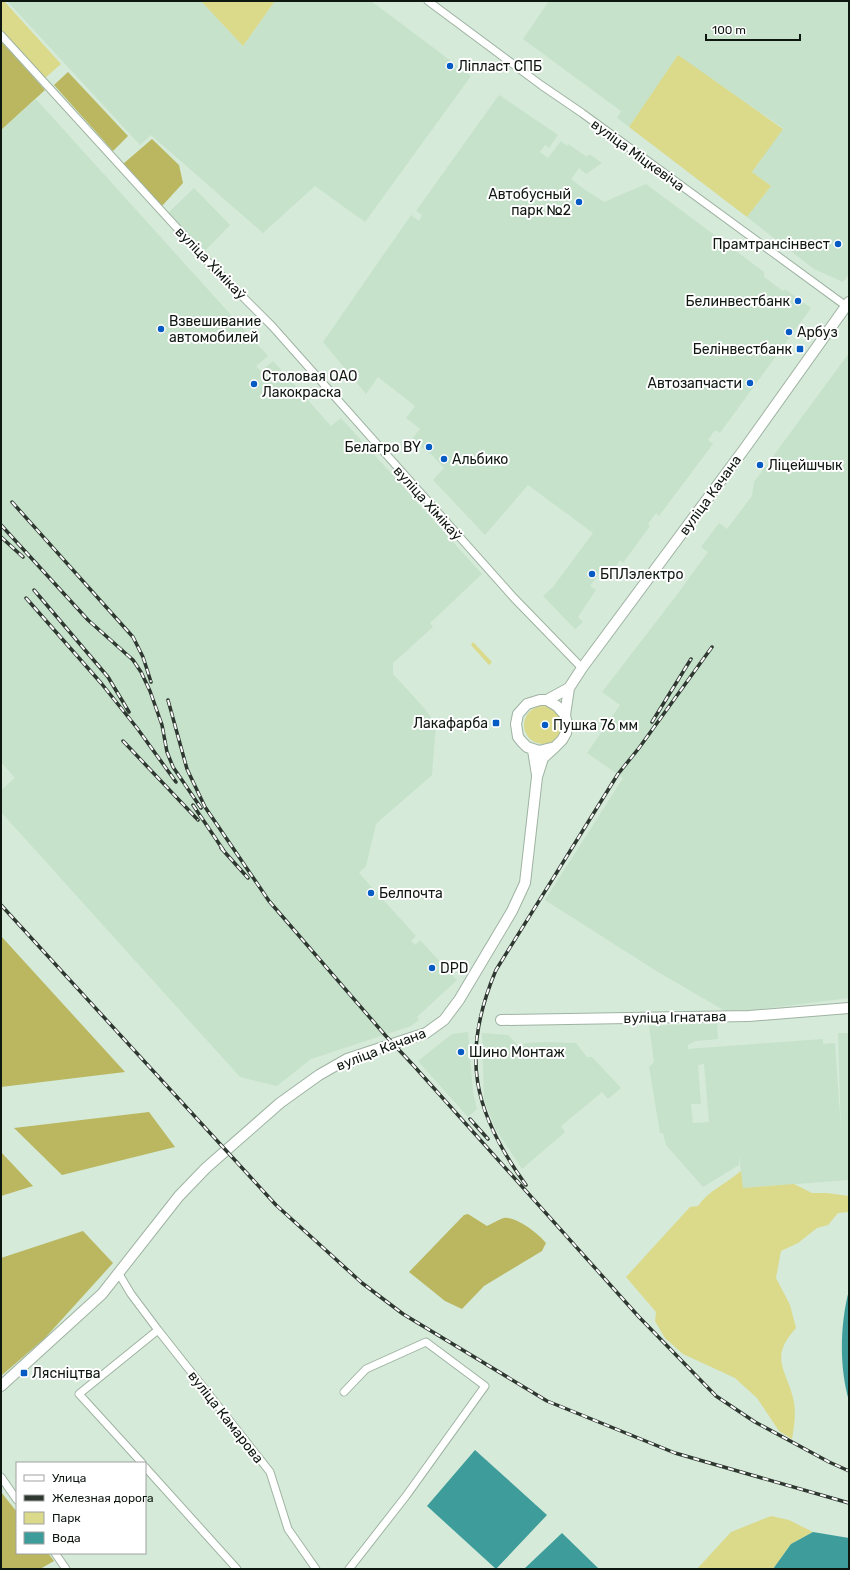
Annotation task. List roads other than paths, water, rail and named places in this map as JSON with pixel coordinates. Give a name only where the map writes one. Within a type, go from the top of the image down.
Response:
[{"type":"main road","name":"вуліца Качана","points":[[1,1386],[102,1294],[179,1196],[206,1168],[280,1103],[334,1066],[347,1060],[426,1033],[444,1020],[459,1000],[512,911],[524,883],[537,777],[543,758],[562,740],[566,733],[567,724],[565,715],[569,688],[582,668],[750,441],[783,392],[848,305]]},
{"type":"main road","name":"вуліца Качана","points":[[537,777],[533,750],[527,747],[518,737],[516,730],[516,719],[522,708],[527,704],[533,701],[547,700],[569,688]]},
{"type":"main road","points":[[547,700],[558,706],[565,715]]},
{"type":"main road","points":[[533,750],[544,751],[555,747]]},
{"type":"main road","name":"вуліца Ігнатава","points":[[501,1020],[749,1016],[849,1008]]},
{"type":"street","name":"вуліца Міцкевіча","points":[[428,1],[540,85],[582,113],[848,305]]},
{"type":"street","name":"вуліца Хімікаў","points":[[1,35],[208,262],[272,326],[514,598],[582,668]]},
{"type":"street","name":"вуліца Камарова","points":[[119,1274],[131,1294],[158,1330],[270,1472],[288,1529],[316,1569]]},
{"type":"street","points":[[141,1462],[79,1394],[158,1330]]},
{"type":"street","points":[[344,1392],[366,1369],[426,1342],[485,1386],[406,1496],[350,1569]]},
{"type":"street","points":[[146,1468],[237,1569]]},
{"type":"street","points":[[1,1477],[16,1499]]},
{"type":"street","points":[[55,1554],[66,1569]]},
{"type":"water","points":[[849,1290],[849,1401],[842,1360],[842,1331]]},
{"type":"water","points":[[475,1450],[547,1515],[496,1569],[427,1506]]},
{"type":"water","points":[[813,1532],[849,1538],[849,1569],[773,1569],[791,1544]]},
{"type":"water","points":[[562,1533],[599,1569],[524,1569]]},
{"type":"railway","points":[[12,502],[133,637],[143,657],[151,682]]},
{"type":"railway","points":[[1,525],[88,620],[133,660],[141,672],[150,691],[162,725],[167,752],[173,767],[201,808]]},
{"type":"railway","points":[[1,537],[23,557]]},
{"type":"railway","points":[[34,590],[108,677],[129,712]]},
{"type":"railway","points":[[26,598],[101,683],[137,728],[176,782]]},
{"type":"railway","points":[[526,1185],[494,1133],[484,1107],[478,1082],[476,1056],[478,1029],[485,1001],[496,970],[618,774],[639,748],[712,647]]},
{"type":"railway","points":[[652,722],[691,659]]},
{"type":"railway","points":[[168,700],[187,769],[205,807],[269,901],[385,1035],[639,1317],[716,1396],[755,1422],[829,1462],[849,1471]]},
{"type":"railway","points":[[123,741],[198,820]]},
{"type":"railway","points":[[193,805],[224,851]]},
{"type":"railway","points":[[221,848],[248,878]]},
{"type":"railway","points":[[1,905],[276,1205],[362,1283],[403,1314],[547,1401],[675,1453],[849,1503]]},
{"type":"railway","points":[[470,1119],[488,1139]]},
{"type":"place","name":"Ліпласт СПБ","points":[[450,66]]},
{"type":"place","name":"Автобусный парк №2","points":[[579,202]]},
{"type":"place","name":"Прамтрансінвест","points":[[838,244]]},
{"type":"place","name":"Белинвестбанк","points":[[798,301]]},
{"type":"place","name":"Взвешивание автомобилей","points":[[161,329]]},
{"type":"place","name":"Арбуз","points":[[789,332]]},
{"type":"place","name":"Белінвестбанк","points":[[800,349]]},
{"type":"place","name":"Автозапчасти","points":[[750,383]]},
{"type":"place","name":"Столовая ОАО Лакокраска","points":[[254,384]]},
{"type":"place","name":"Белагро BY","points":[[429,447]]},
{"type":"place","name":"Альбико","points":[[444,459]]},
{"type":"place","name":"Ліцейшчык","points":[[760,465]]},
{"type":"place","name":"БПЛэлектро","points":[[592,574]]},
{"type":"place","name":"Лакафарба","points":[[496,723]]},
{"type":"place","name":"Пушка 76 мм","points":[[545,725]]},
{"type":"place","name":"Белпочта","points":[[371,893]]},
{"type":"place","name":"DPD","points":[[432,968]]},
{"type":"place","name":"Шино Монтаж","points":[[461,1052]]},
{"type":"place","name":"Лясніцтва","points":[[24,1373]]}]
